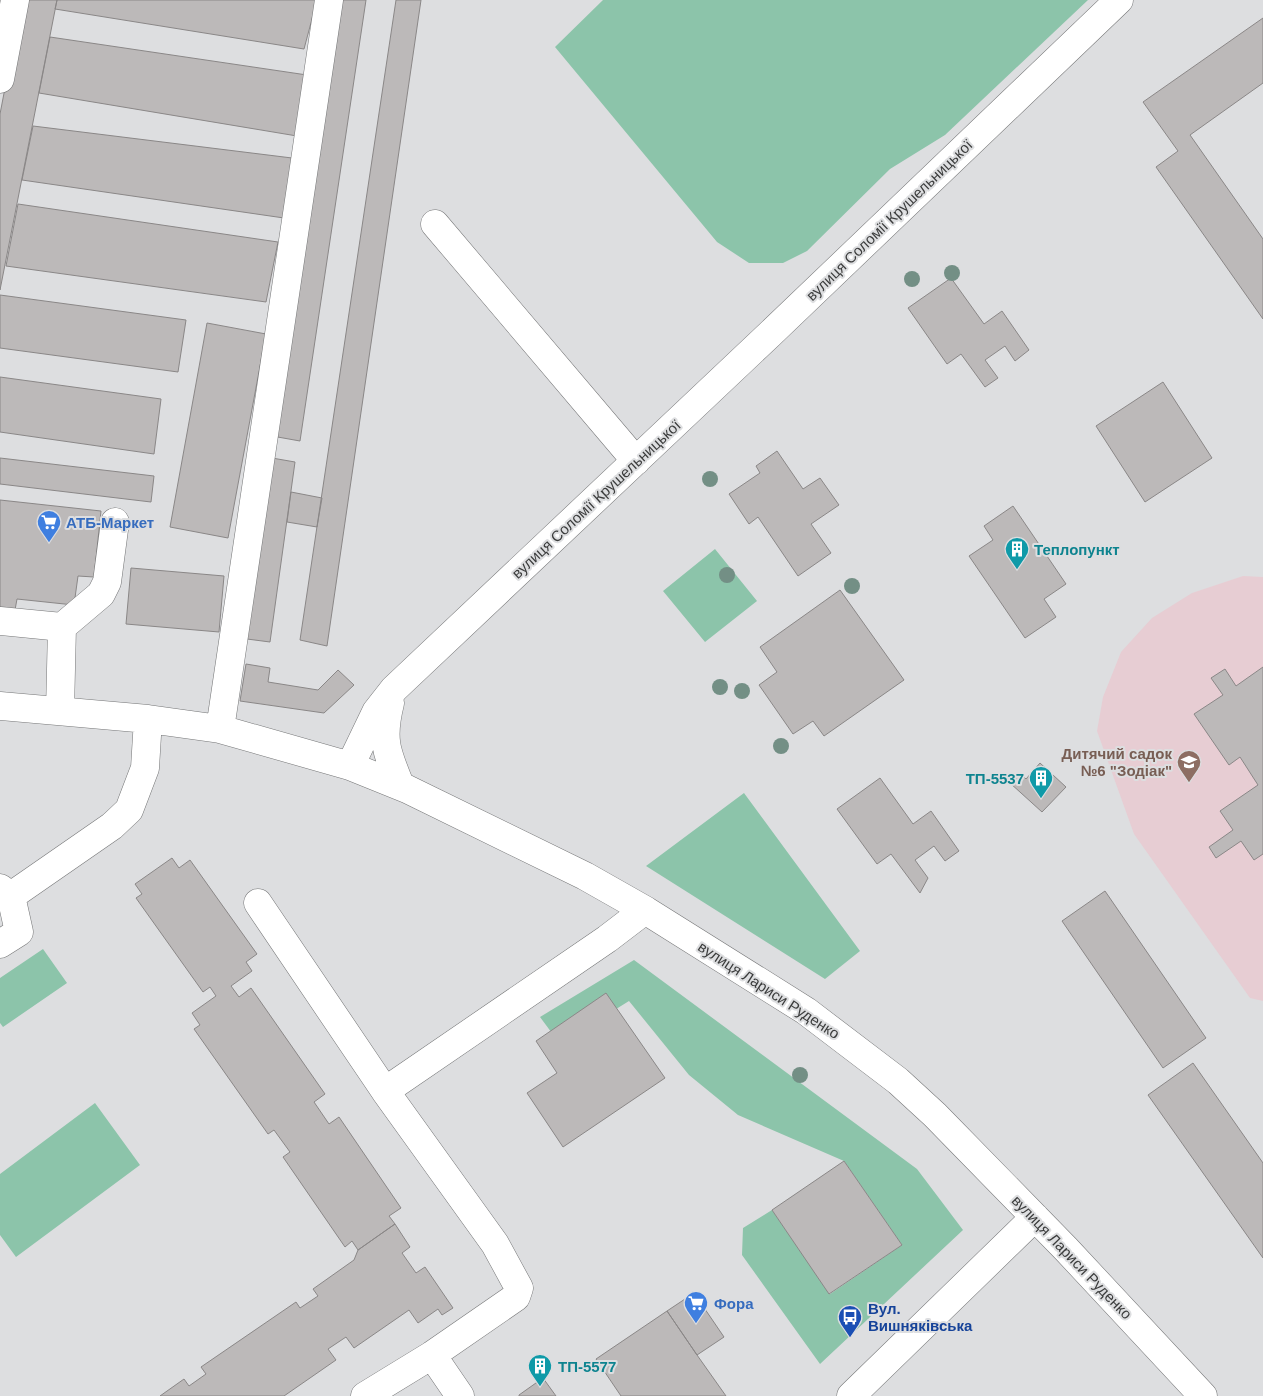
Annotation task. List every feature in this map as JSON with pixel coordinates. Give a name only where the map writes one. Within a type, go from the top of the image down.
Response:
[{"type":"street","points":[[0,79],[15,0]]},
{"type":"street","points":[[220,729],[329,0]]},
{"type":"street","name":"вулиця Соломії Крушельницької","points":[[350,766],[376,712],[394,689],[1119,0]]},
{"type":"street","points":[[435,224],[636,461]]},
{"type":"street","points":[[0,621],[62,628],[101,594],[107,582],[115,522]]},
{"type":"street","points":[[60,711],[62,628]]},
{"type":"street","points":[[394,689],[386,719],[384,744],[400,785]]},
{"type":"street","points":[[0,706],[148,719],[220,729],[350,766]]},
{"type":"street","points":[[0,944],[19,932],[6,892],[104,831],[129,810],[146,768],[148,719]]},
{"type":"street","name":"вулиця Лариси Руденко","points":[[350,766],[400,785],[584,876],[644,910],[806,1011],[898,1081],[935,1115],[1035,1216],[1203,1396]]},
{"type":"street","points":[[258,903],[385,1091],[495,1244],[519,1288],[516,1297],[432,1356],[365,1396]]},
{"type":"street","points":[[385,1091],[606,939],[644,910]]},
{"type":"street","points":[[851,1396],[1035,1216]]},
{"type":"street","points":[[432,1356],[460,1396]]},
{"type":"shaded area","name":"Дитячий садок №6 \"Зодіак\"","points":[[1243,576],[1263,577],[1263,1001],[1250,998],[1134,834],[1097,731],[1103,697],[1121,652],[1152,618],[1192,593]]},
{"type":"green space","points":[[603,0],[1088,0],[945,135],[890,169],[807,251],[783,263],[749,263],[717,242],[555,47]]},
{"type":"green space","points":[[715,549],[757,601],[705,642],[663,591]]},
{"type":"green space","points":[[744,793],[860,951],[825,979],[646,866]]},
{"type":"green space","points":[[43,949],[67,983],[3,1027],[0,1023],[0,978]]},
{"type":"green space","points":[[634,960],[917,1169],[963,1230],[820,1364],[742,1255],[743,1228],[772,1210],[830,1294],[902,1245],[844,1161],[738,1115],[689,1075],[629,1001],[560,1044],[540,1017]]},
{"type":"green space","points":[[95,1103],[140,1165],[16,1257],[0,1235],[0,1174]]},
{"type":"building","points":[[22,0],[57,0],[0,290],[0,114]]},
{"type":"building","points":[[57,0],[317,0],[304,49],[55,9]]},
{"type":"building","points":[[337,0],[366,0],[300,441],[272,436]]},
{"type":"building","points":[[396,0],[421,0],[327,646],[300,640]]},
{"type":"building","points":[[1263,18],[1263,83],[1190,135],[1263,239],[1263,319],[1156,167],[1178,151],[1143,102]]},
{"type":"building","points":[[50,37],[307,75],[297,136],[39,93]]},
{"type":"building","points":[[33,126],[292,158],[284,218],[22,180]]},
{"type":"building","points":[[18,204],[278,242],[266,302],[6,266]]},
{"type":"building","points":[[951,278],[984,324],[1002,311],[1029,350],[1015,361],[1005,346],[985,360],[998,378],[985,387],[961,354],[947,364],[908,308]]},
{"type":"building","points":[[0,295],[186,320],[178,372],[0,348]]},
{"type":"building","points":[[207,323],[266,334],[228,538],[170,527]]},
{"type":"building","points":[[0,377],[161,399],[154,454],[0,432]]},
{"type":"building","points":[[1163,382],[1212,458],[1145,502],[1096,426]]},
{"type":"building","points":[[777,451],[803,489],[820,478],[839,505],[811,524],[831,553],[798,576],[758,517],[749,524],[729,494],[760,473],[756,466]]},
{"type":"building","points":[[0,458],[154,476],[151,502],[0,484]]},
{"type":"building","points":[[272,458],[295,462],[270,642],[247,639]]},
{"type":"building","points":[[291,492],[322,498],[317,527],[287,522]]},
{"type":"building","name":"АТБ-Маркет","points":[[0,500],[101,511],[94,577],[78,576],[74,605],[17,599],[15,610],[0,608]]},
{"type":"building","name":"Теплопункт","points":[[1013,506],[1066,584],[1044,599],[1056,617],[1025,638],[969,556],[993,540],[984,526]]},
{"type":"building","points":[[131,568],[224,576],[219,632],[126,624]]},
{"type":"building","points":[[840,590],[904,680],[824,736],[813,721],[793,734],[759,685],[777,672],[760,647]]},
{"type":"building","points":[[246,664],[270,668],[268,682],[318,690],[338,670],[354,685],[324,713],[240,701]]},
{"type":"building","points":[[1263,667],[1263,854],[1254,860],[1241,841],[1216,858],[1209,847],[1233,830],[1220,811],[1258,785],[1240,757],[1229,765],[1194,714],[1223,695],[1211,678],[1225,669],[1236,686]]},
{"type":"building","name":"ТП-5537","points":[[1040,763],[1066,787],[1042,812],[1010,783],[1019,772],[1026,779]]},
{"type":"building","points":[[880,778],[913,824],[931,811],[959,851],[945,861],[934,846],[915,860],[928,878],[920,893],[891,854],[877,864],[837,809]]},
{"type":"building","points":[[172,858],[179,868],[190,860],[257,954],[246,962],[252,971],[231,986],[239,997],[251,988],[325,1094],[314,1102],[329,1124],[339,1117],[401,1208],[389,1216],[395,1224],[358,1250],[352,1241],[345,1247],[283,1157],[290,1152],[274,1130],[268,1134],[194,1029],[200,1025],[192,1013],[216,996],[210,987],[203,992],[136,898],[142,894],[135,884]]},
{"type":"building","points":[[1105,891],[1206,1038],[1163,1068],[1062,921]]},
{"type":"building","points":[[606,993],[665,1078],[563,1147],[527,1093],[557,1073],[536,1041]]},
{"type":"building","points":[[1193,1063],[1263,1163],[1263,1258],[1148,1095]]},
{"type":"building","points":[[844,1161],[902,1245],[829,1294],[772,1210]]},
{"type":"building","points":[[395,1224],[410,1247],[402,1253],[416,1273],[425,1267],[453,1308],[442,1315],[438,1309],[418,1323],[409,1310],[354,1348],[346,1337],[328,1349],[336,1360],[284,1396],[160,1396],[184,1379],[189,1386],[206,1374],[201,1367],[296,1302],[300,1308],[318,1296],[313,1289],[354,1260],[358,1250]]},
{"type":"building","name":"Фора","points":[[694,1293],[724,1337],[697,1355],[667,1311]]},
{"type":"building","points":[[667,1311],[726,1396],[621,1396],[596,1359]]},
{"type":"building","name":"ТП-5577","points":[[543,1378],[556,1396],[519,1396],[519,1395]]},
{"type":"place","name":"АТБ-Маркет","points":[[49,543]]},
{"type":"place","name":"Теплопункт","points":[[1017,570]]},
{"type":"place","name":"Дитячий садок №6 \"Зодіак\"","points":[[1189,783]]},
{"type":"place","name":"ТП-5537","points":[[1041,799]]},
{"type":"place","name":"Фора","points":[[696,1324]]},
{"type":"place","name":"Вул. Вишняківська","points":[[850,1338]]},
{"type":"place","name":"ТП-5577","points":[[540,1387]]}]
